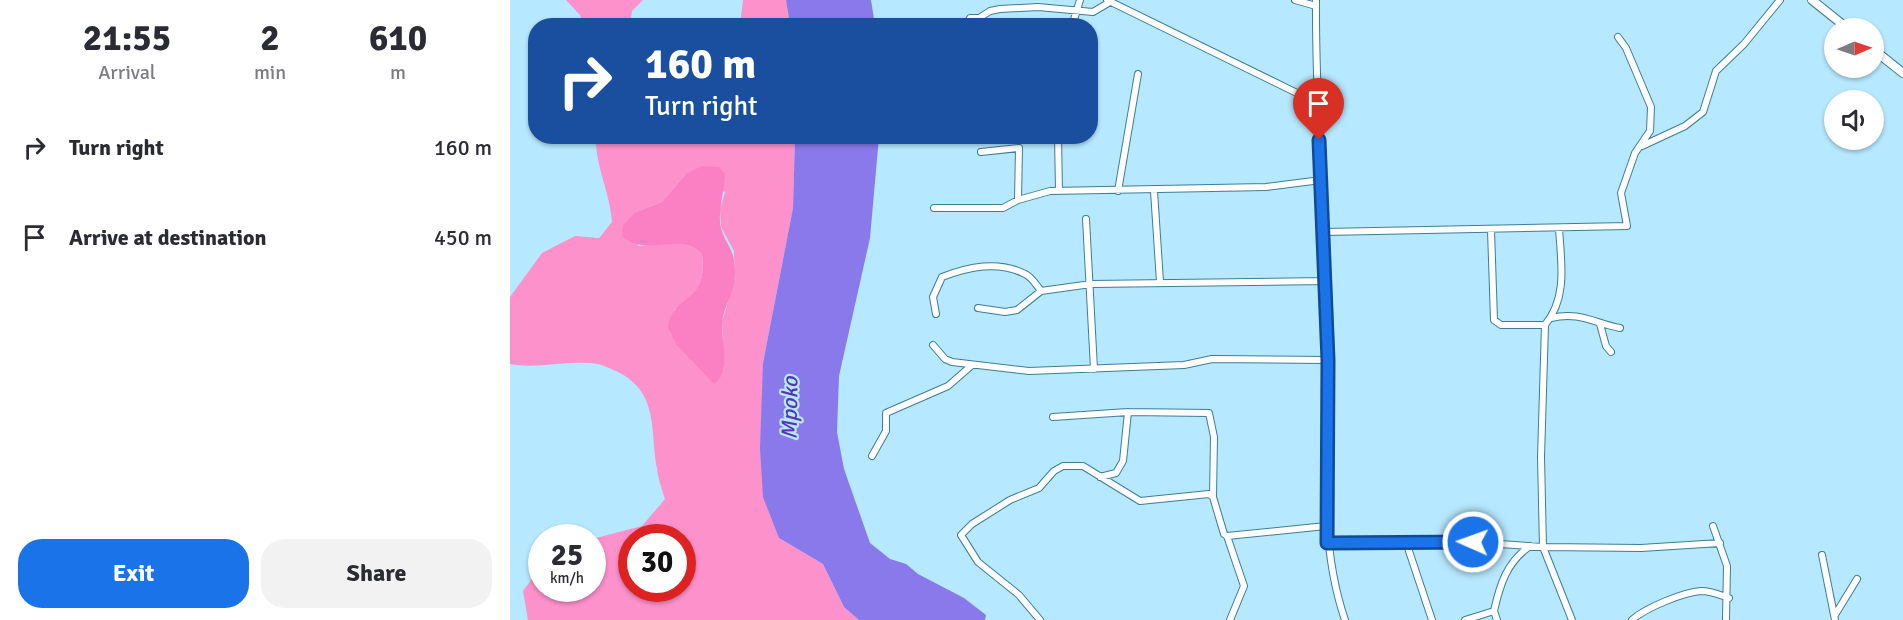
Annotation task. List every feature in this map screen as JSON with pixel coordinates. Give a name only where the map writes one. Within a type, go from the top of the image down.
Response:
[{"type":"main road","points":[[1817,1],[1836,18]]},
{"type":"main road","points":[[1884,58],[1903,73]]},
{"type":"street","points":[[1075,18],[1080,0]]},
{"type":"street","points":[[1295,0],[1316,3],[1317,100],[1325,232],[1328,360],[1326,526],[1327,543],[1345,620]]},
{"type":"street","points":[[1637,149],[1685,126],[1703,112],[1716,71],[1744,44],[1780,0]]},
{"type":"street","points":[[979,18],[990,11],[1038,3],[1077,12],[1093,12],[1108,1],[1301,95],[1317,100]]},
{"type":"street","points":[[1325,232],[1627,226],[1629,223],[1621,193],[1637,149],[1650,131],[1651,107],[1626,48],[1618,37]]},
{"type":"street","points":[[1118,191],[1138,74]]},
{"type":"street","points":[[1058,144],[1059,191]]},
{"type":"street","points":[[981,152],[1019,148],[1018,200]]},
{"type":"street","points":[[934,208],[1004,208],[1018,200],[1059,191],[1154,191],[1266,187],[1321,180]]},
{"type":"street","points":[[1154,191],[1160,282]]},
{"type":"street","points":[[1086,219],[1094,369]]},
{"type":"street","points":[[1559,228],[1562,290],[1551,318],[1545,325],[1541,457],[1543,547],[1572,620]]},
{"type":"street","points":[[1491,230],[1494,320],[1501,325],[1545,325]]},
{"type":"street","points":[[936,314],[933,297],[942,277],[968,267],[986,265],[1027,274],[1041,291]]},
{"type":"street","points":[[978,308],[1005,312],[1017,310],[1041,291],[1063,290],[1091,284],[1326,281]]},
{"type":"street","points":[[1551,318],[1563,315],[1584,316],[1600,324],[1620,328]]},
{"type":"street","points":[[1600,324],[1606,346],[1611,352]]},
{"type":"street","points":[[933,345],[945,359],[971,366],[1010,367],[1029,371],[1184,365],[1212,359],[1328,360]]},
{"type":"street","points":[[872,456],[885,434],[886,413],[948,386],[971,366]]},
{"type":"street","points":[[1100,477],[1116,473],[1123,461],[1128,412]]},
{"type":"street","points":[[1053,417],[1128,412],[1209,413],[1214,437],[1213,497],[1244,586],[1230,620]]},
{"type":"street","points":[[1040,620],[1019,595],[978,562],[961,535],[972,524],[1010,500],[1039,488],[1054,471],[1063,466],[1083,466],[1140,501],[1203,493],[1213,497]]},
{"type":"street","points":[[1227,536],[1326,526]]},
{"type":"street","points":[[1713,526],[1727,566],[1729,598],[1726,620]]},
{"type":"street","points":[[1327,543],[1454,541],[1543,547],[1641,548],[1720,543]]},
{"type":"street","points":[[1406,542],[1432,620]]},
{"type":"street","points":[[1497,620],[1494,611],[1504,574],[1517,555],[1530,546]]},
{"type":"street","points":[[1822,555],[1835,618]]},
{"type":"street","points":[[1835,618],[1857,579]]},
{"type":"street","points":[[1632,620],[1649,607],[1691,593],[1702,591],[1729,598]]},
{"type":"street","points":[[1465,620],[1494,611]]},
{"type":"shaded area","points":[[566,0],[643,0],[632,11],[631,18],[581,18]]},
{"type":"shaded area","points":[[743,0],[786,0],[789,18],[741,18]]},
{"type":"shaded area","points":[[596,144],[795,144],[793,208],[763,363],[779,538],[823,564],[844,607],[859,620],[528,620],[523,591],[528,584],[528,602],[606,602],[606,535],[618,532],[618,602],[696,602],[696,524],[644,524],[665,499],[660,484],[650,413],[647,401],[640,390],[618,372],[596,364],[529,366],[510,364],[510,297],[542,253],[575,236],[599,238],[612,222]],"holes":[[[686,174],[725,192],[720,209],[721,227],[734,251],[735,278],[722,322],[724,370],[674,310],[698,287],[702,273],[702,254],[696,249],[681,244],[638,246],[636,212],[662,202]]]},
{"type":"shaded area","points":[[702,166],[719,167],[725,174],[720,222],[735,266],[734,281],[722,324],[723,372],[714,384],[676,344],[668,327],[671,316],[690,297],[700,282],[703,271],[702,254],[684,245],[641,245],[622,236],[623,225],[636,212],[662,202],[686,174]]},
{"type":"water","points":[[786,0],[871,0],[874,18],[789,18]]},
{"type":"water","name":"Mpoko","points":[[795,144],[878,144],[870,238],[839,376],[837,432],[844,469],[870,543],[890,559],[906,564],[918,574],[964,598],[986,615],[985,620],[859,620],[844,607],[823,564],[779,538],[763,497],[760,448],[763,363],[793,208]]},
{"type":"route","points":[[1319,140],[1325,232],[1328,360],[1327,543],[1473,542]]}]
